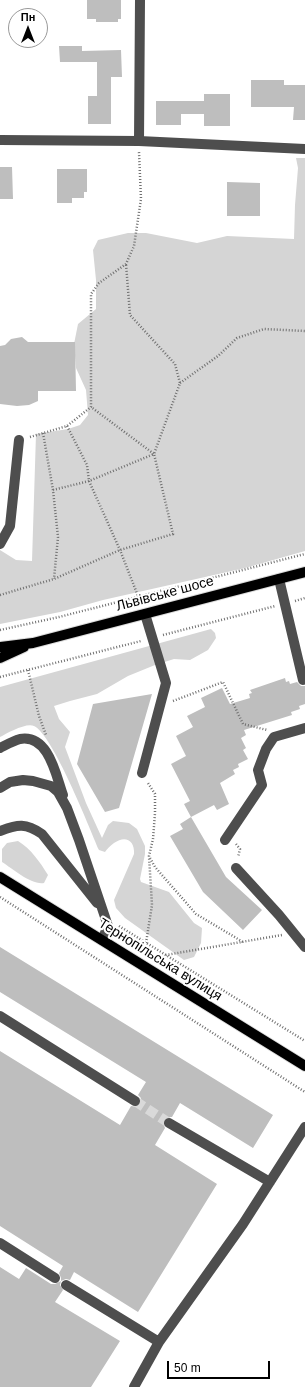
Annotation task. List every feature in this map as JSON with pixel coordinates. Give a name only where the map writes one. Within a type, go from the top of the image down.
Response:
[{"type":"main road","name":"Львівське шосе","points":[[0,647],[33,643],[305,572]]},
{"type":"main road","name":"Львівське шосе","points":[[0,658],[33,643]]},
{"type":"main road","name":"Тернопільська вулиця","points":[[0,877],[305,1066]]},
{"type":"street","points":[[139,141],[140,0]]},
{"type":"street","points":[[0,140],[139,141],[305,149]]},
{"type":"street","points":[[0,544],[10,526],[19,440]]},
{"type":"street","points":[[279,579],[303,680]]},
{"type":"street","points":[[142,773],[166,683],[145,614]]},
{"type":"street","points":[[225,840],[262,785],[258,770],[266,749],[274,738],[305,728]]},
{"type":"street","points":[[0,748],[19,739],[28,739],[40,744],[48,753],[108,926],[102,940]]},
{"type":"street","points":[[0,788],[10,782],[23,780],[42,782],[51,786],[58,792],[67,808]]},
{"type":"street","points":[[0,831],[11,826],[22,825],[33,827],[42,834],[101,908]]},
{"type":"street","points":[[236,868],[279,915],[305,947]]},
{"type":"street","points":[[0,1016],[135,1101]]},
{"type":"street","points":[[169,1123],[270,1182]]},
{"type":"street","points":[[134,1387],[159,1342],[243,1224],[305,1127]]},
{"type":"street","points":[[0,1243],[55,1278]]},
{"type":"street","points":[[66,1285],[159,1342]]},
{"type":"path","points":[[139,141],[141,199],[134,246],[126,264],[130,315],[175,364],[180,383]]},
{"type":"path","points":[[91,407],[91,294],[99,283],[126,264]]},
{"type":"path","points":[[0,595],[54,579],[120,550],[173,534],[154,454],[180,383],[218,356],[237,338],[264,329],[305,331]]},
{"type":"path","points":[[19,440],[67,426],[91,407]]},
{"type":"path","points":[[91,407],[154,454]]},
{"type":"path","points":[[67,426],[87,465],[89,481],[120,550],[138,596]]},
{"type":"path","points":[[43,433],[53,490],[58,537],[54,579]]},
{"type":"path","points":[[53,490],[89,481],[154,454]]},
{"type":"path","points":[[0,630],[305,554]]},
{"type":"path","points":[[28,670],[39,716],[48,741]]},
{"type":"path","points":[[160,706],[222,682],[243,724],[271,731]]},
{"type":"path","points":[[142,773],[155,794],[153,839],[149,856],[152,905],[146,943]]},
{"type":"path","points":[[149,856],[155,867],[196,914],[243,942]]},
{"type":"path","points":[[0,897],[305,1092]]},
{"type":"path","points":[[116,922],[120,927],[217,985],[305,1041]]},
{"type":"path","points":[[166,955],[273,937]]},
{"type":"shaded area","points":[[296,158],[305,158],[305,551],[245,568],[103,600],[60,612],[0,624],[0,550],[16,560],[32,561],[36,434],[68,429],[80,425],[88,415],[86,390],[76,368],[74,344],[78,324],[96,309],[96,280],[93,250],[98,240],[128,233],[146,233],[197,243],[227,236],[294,239],[298,168]]},
{"type":"shaded area","points":[[211,629],[215,633],[216,638],[208,650],[190,660],[174,659],[155,665],[128,676],[97,694],[54,706],[59,719],[70,732],[65,747],[86,803],[102,838],[108,825],[113,821],[129,823],[137,829],[145,846],[140,879],[141,882],[169,892],[194,923],[202,928],[201,943],[194,957],[184,960],[125,918],[116,908],[114,900],[134,854],[133,845],[128,840],[122,839],[114,843],[105,852],[99,850],[70,783],[51,746],[42,733],[34,726],[27,725],[17,728],[0,737],[0,687]]},
{"type":"shaded area","points":[[18,841],[35,856],[42,865],[48,875],[44,883],[34,882],[28,879],[2,862],[2,849],[7,843]]},
{"type":"building","points":[[87,0],[121,0],[121,19],[118,19],[118,22],[96,22],[96,19],[87,19]]},
{"type":"building","points":[[59,46],[82,46],[82,51],[121,50],[122,77],[111,77],[111,124],[88,124],[88,96],[97,96],[97,62],[60,62]]},
{"type":"building","points":[[251,80],[284,80],[284,85],[305,85],[305,120],[293,120],[294,107],[251,107]]},
{"type":"building","points":[[204,94],[230,94],[230,126],[204,126],[204,114],[181,114],[181,125],[156,125],[156,101],[204,101]]},
{"type":"building","points":[[0,167],[12,167],[13,199],[0,199]]},
{"type":"building","points":[[57,169],[87,169],[87,192],[84,192],[84,198],[72,198],[72,203],[57,203]]},
{"type":"building","points":[[227,182],[260,183],[260,216],[227,216]]},
{"type":"building","points":[[22,337],[28,342],[75,342],[76,391],[38,391],[38,401],[29,405],[17,406],[0,404],[0,346],[5,345],[11,339]]},
{"type":"building","points":[[285,678],[286,682],[289,681],[290,684],[297,682],[301,686],[305,686],[305,704],[299,706],[300,709],[291,712],[292,715],[244,730],[246,735],[241,738],[246,748],[243,750],[248,759],[238,764],[239,767],[233,770],[235,774],[220,783],[229,804],[217,810],[214,805],[191,817],[184,804],[190,801],[171,764],[186,756],[176,736],[193,727],[187,716],[205,707],[201,698],[222,688],[230,704],[250,698],[249,694],[252,693],[250,690]]},
{"type":"building","points":[[152,694],[119,808],[105,812],[77,764],[93,704]]},
{"type":"building","points":[[191,817],[226,877],[262,910],[243,930],[203,892],[170,836],[183,829],[180,824]]},
{"type":"building","points":[[0,947],[273,1115],[253,1148],[180,1103],[172,1117],[166,1117],[164,1119],[163,1123],[165,1128],[155,1145],[217,1184],[138,1312],[74,1272],[70,1280],[66,1279],[61,1281],[59,1273],[63,1266],[0,1226],[0,1051],[120,1125],[131,1106],[138,1107],[141,1104],[141,1098],[138,1095],[146,1082],[0,992]]},
{"type":"building","points":[[0,1267],[19,1279],[26,1268],[51,1284],[61,1281],[60,1285],[63,1290],[55,1302],[120,1341],[91,1387],[0,1387]]},
{"type":"tunnel","points":[[135,1101],[169,1123]]}]
